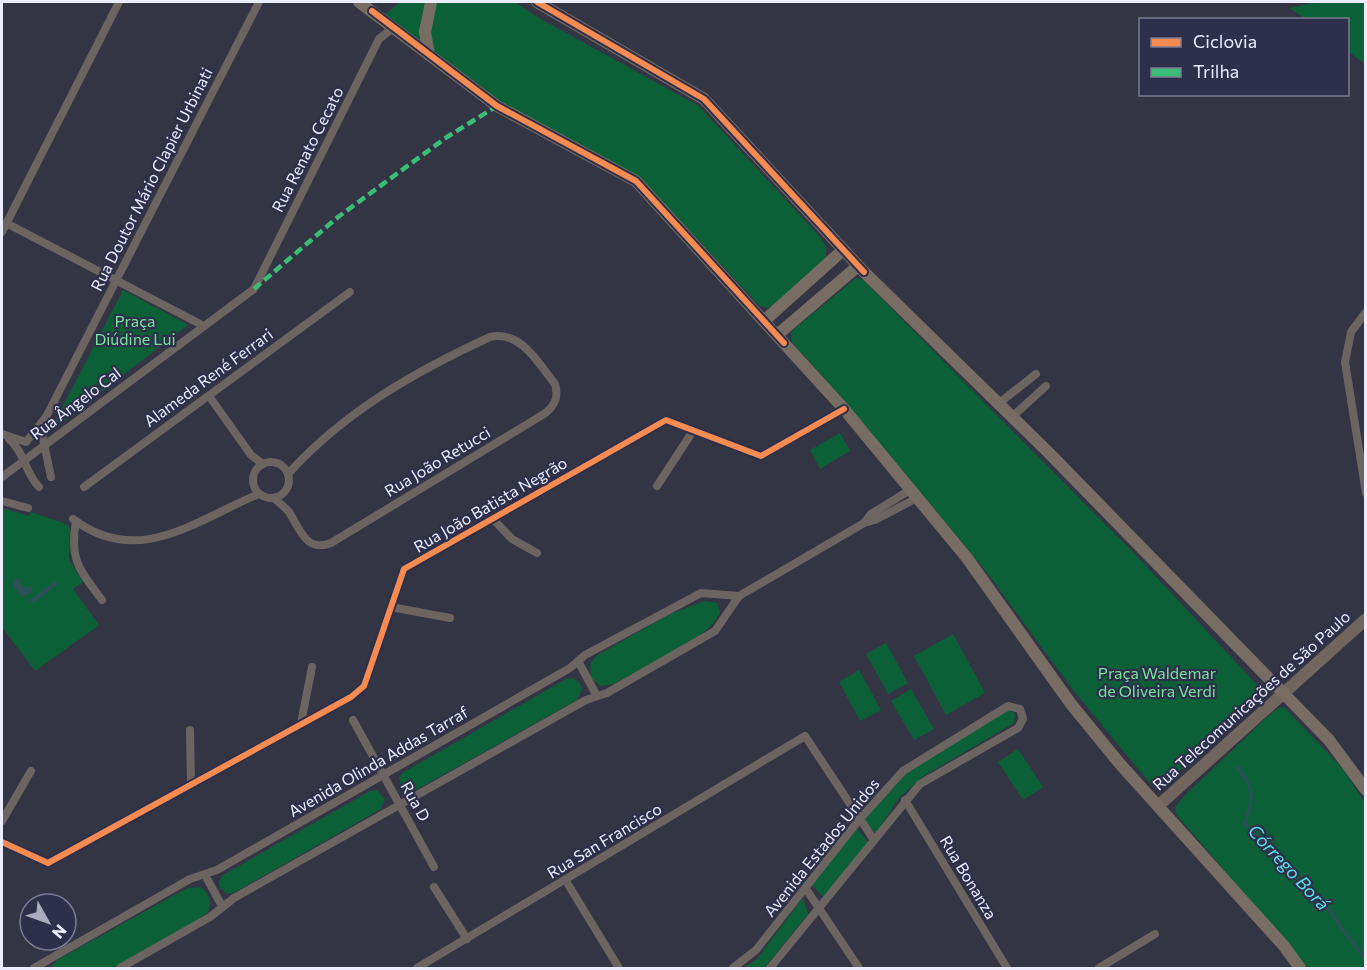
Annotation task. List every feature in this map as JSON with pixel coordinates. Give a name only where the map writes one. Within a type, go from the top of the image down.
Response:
[{"type":"main road","points":[[359,2],[497,106],[636,181],[844,409],[967,558],[1071,704],[1158,806],[1284,946],[1300,969]]},
{"type":"main road","points":[[429,55],[425,32],[431,2]]},
{"type":"main road","points":[[539,2],[704,99],[858,266],[1012,416],[1329,740],[1365,790]]},
{"type":"main road","points":[[764,321],[843,250]]},
{"type":"main road","points":[[777,335],[858,266]]},
{"type":"street","points":[[117,2],[4,227],[117,279],[204,326]]},
{"type":"street","name":"Rua Doutor Mário Clapier Urbinati","points":[[3,435],[26,442],[46,417],[259,2]]},
{"type":"street","name":"Rua Renato Cecato","points":[[254,289],[379,39],[393,28]]},
{"type":"street","name":"Rua Ângelo Cal","points":[[2,477],[254,289]]},
{"type":"street","name":"Alameda René Ferrari","points":[[84,487],[350,292]]},
{"type":"street","points":[[1365,312],[1352,332],[1345,362],[1365,493]]},
{"type":"street","name":"Rua João Retucci","points":[[286,471],[356,411],[435,362],[490,337],[499,335],[516,339],[555,384],[558,392],[556,401],[544,414],[331,543],[313,545],[303,538],[288,510]]},
{"type":"street","points":[[998,404],[1036,374]]},
{"type":"street","points":[[1026,382],[1036,394]]},
{"type":"street","points":[[1012,416],[1046,386]]},
{"type":"street","points":[[209,396],[260,467]]},
{"type":"street","name":"Rua João Batista Negrão","points":[[2,842],[48,863],[351,697],[363,686],[404,569],[666,420],[761,456],[844,409]]},
{"type":"street","points":[[46,417],[42,429],[51,477]]},
{"type":"street","points":[[657,486],[693,431]]},
{"type":"street","points":[[3,435],[19,449],[30,476],[39,487]]},
{"type":"street","points":[[257,491],[253,478],[260,467],[274,463],[286,471],[289,483],[285,492],[288,510]]},
{"type":"street","points":[[257,491],[274,498],[288,510]]},
{"type":"street","points":[[102,600],[75,563],[72,540],[75,520],[106,537],[134,541],[159,537],[202,523],[257,491]]},
{"type":"street","points":[[274,498],[285,492]]},
{"type":"street","points":[[120,969],[210,917],[222,906],[715,632],[739,596],[864,523],[872,514],[914,494]]},
{"type":"street","points":[[2,501],[28,508]]},
{"type":"street","name":"Rua João Batista Negrão","points":[[492,518],[512,538],[537,553]]},
{"type":"street","name":"Avenida Olinda Addas Tarraf","points":[[34,969],[190,879],[205,875],[384,775],[578,661],[585,654],[701,593],[739,596]]},
{"type":"street","points":[[391,607],[450,618]]},
{"type":"street","name":"Rua Telecomunicações de São Paulo","points":[[1158,806],[1365,619]]},
{"type":"street","points":[[578,661],[597,696]]},
{"type":"street","points":[[301,723],[312,667]]},
{"type":"street","name":"Avenida Estados Unidos","points":[[734,969],[756,950],[859,820],[903,771],[1008,706],[1020,709],[1023,719],[1018,728],[920,784],[770,969]]},
{"type":"street","name":"Rua D","points":[[353,720],[434,867]]},
{"type":"street","points":[[190,730],[191,785]]},
{"type":"street","name":"Rua San Francisco","points":[[417,969],[805,736],[859,820]]},
{"type":"street","points":[[2,820],[31,771]]},
{"type":"street","name":"Rua Bonanza","points":[[905,800],[1007,969]]},
{"type":"street","points":[[859,820],[874,840]]},
{"type":"street","points":[[205,875],[222,906]]},
{"type":"street","points":[[566,881],[619,969]]},
{"type":"street","points":[[434,887],[466,939]]},
{"type":"street","points":[[806,889],[859,969]]},
{"type":"street","points":[[1099,969],[1155,934]]},
{"type":"green space","points":[[400,2],[515,2],[537,17],[699,106],[821,238],[826,246],[826,258],[773,305],[768,308],[760,306],[643,181],[495,101],[385,14]]},
{"type":"green space","points":[[1317,2],[1365,2],[1365,64],[1349,52],[1349,18],[1304,18],[1289,8]]},
{"type":"green space","name":"Praça Waldemar de Oliveira Verdi","points":[[856,278],[862,279],[1131,550],[1261,689],[1262,697],[1162,787],[1154,787],[1149,782],[1073,690],[985,570],[849,406],[792,342],[791,333],[794,329]]},
{"type":"green space","name":"Praça Diúdine Lui","points":[[123,290],[188,325],[50,431]]},
{"type":"green space","points":[[840,433],[850,451],[820,469],[810,450]]},
{"type":"green space","points":[[2,508],[29,516],[31,512],[70,527],[69,560],[83,582],[73,589],[99,625],[35,671],[2,627]]},
{"type":"green space","points":[[705,601],[717,603],[720,612],[714,622],[690,643],[614,684],[601,686],[591,678],[590,664],[596,656],[670,614]]},
{"type":"green space","points":[[953,634],[985,693],[946,715],[914,656]]},
{"type":"green space","points":[[886,643],[908,683],[888,694],[866,654]]},
{"type":"green space","points":[[859,670],[881,710],[860,721],[839,682]]},
{"type":"green space","points":[[573,678],[579,682],[582,689],[577,700],[414,791],[406,791],[401,786],[399,777],[404,772],[566,679]]},
{"type":"green space","points":[[911,689],[934,729],[914,740],[891,701]]},
{"type":"green space","points":[[1284,707],[1343,769],[1365,803],[1365,968],[1308,968],[1176,814],[1175,808],[1183,797],[1267,717],[1278,708]]},
{"type":"green space","points":[[1008,709],[1015,714],[1014,723],[922,777],[898,799],[876,833],[863,821],[906,774]]},
{"type":"green space","points":[[1018,749],[1043,787],[1023,800],[998,762]]},
{"type":"green space","points":[[376,790],[385,799],[381,809],[235,892],[227,894],[220,888],[219,881],[223,875],[370,791]]},
{"type":"green space","points":[[857,828],[869,844],[823,897],[812,885]]},
{"type":"green space","points":[[200,887],[210,899],[210,906],[207,913],[188,926],[113,968],[50,968],[57,960],[71,952],[78,952],[78,948],[188,888]]},
{"type":"green space","points":[[803,898],[808,914],[764,968],[743,968],[756,960]]},
{"type":"shaded area","points":[[15,578],[21,580],[23,587],[32,587],[32,592],[22,598],[13,585]]},
{"type":"shaded area","points":[[55,581],[58,584],[32,604],[29,600]]},
{"type":"waterway","name":"Córrego Borá","points":[[1237,767],[1247,782],[1251,794],[1245,824],[1329,910],[1366,961]]},
{"type":"marked path","points":[[254,289],[338,217],[447,137],[497,106]]},
{"type":"cycle path","points":[[537,2],[704,99],[864,272]]},
{"type":"cycle path","points":[[372,11],[497,106],[636,181],[784,343]]},
{"type":"cycle path","points":[[2,842],[48,863],[351,697],[364,686],[404,569],[666,420],[761,456],[844,409]]}]
